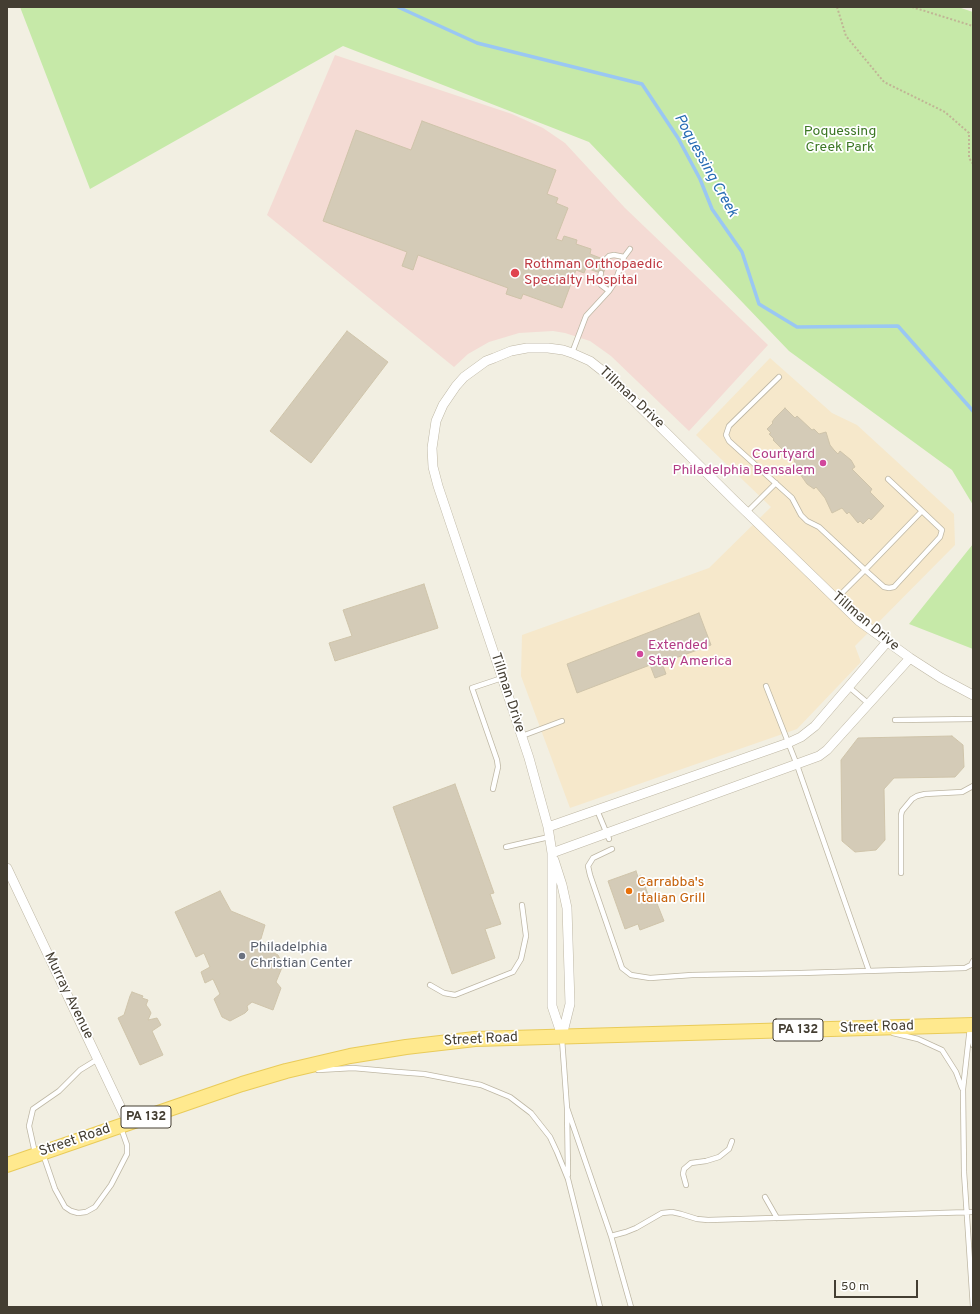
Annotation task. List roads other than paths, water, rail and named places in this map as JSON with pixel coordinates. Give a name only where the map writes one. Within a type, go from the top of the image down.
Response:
[{"type":"main road","name":"Street Road","points":[[7,1165],[242,1084],[286,1071],[350,1056],[434,1043],[475,1039],[562,1036],[971,1026]]},
{"type":"street","name":"Tillman Drive","points":[[562,1036],[552,1006],[552,853],[548,827],[539,790],[522,736],[438,486],[433,467],[432,448],[436,421],[443,405],[464,377],[486,361],[511,351],[527,348],[548,348],[572,353],[590,361],[609,376],[836,600],[887,642],[910,658],[941,678],[973,695]]},
{"type":"street","points":[[548,827],[788,743],[809,732],[887,642]]},
{"type":"street","points":[[552,853],[608,836],[819,756],[869,704],[910,658]]},
{"type":"street","name":"Tillman Drive","points":[[552,853],[562,885],[567,908],[570,1004],[562,1036]]},
{"type":"street","name":"Murray Avenue","points":[[7,868],[98,1059],[124,1124]]},
{"type":"lane","points":[[572,353],[586,316],[609,291],[615,282],[624,257],[630,249]]},
{"type":"lane","points":[[605,260],[609,256],[614,255],[624,257]]},
{"type":"lane","points":[[600,273],[599,281],[601,285],[609,291]]},
{"type":"lane","points":[[779,377],[729,426],[726,435],[729,441],[792,498],[801,515],[807,521],[819,527],[884,587],[889,588],[894,587],[940,537],[942,530],[888,479]]},
{"type":"lane","points":[[747,512],[776,483]]},
{"type":"lane","points":[[836,600],[922,511]]},
{"type":"lane","points":[[493,789],[498,767],[497,760],[472,688],[502,678]]},
{"type":"lane","points":[[766,686],[797,765],[869,971]]},
{"type":"lane","points":[[848,687],[869,704]]},
{"type":"lane","points":[[895,720],[973,719]]},
{"type":"lane","points":[[522,736],[562,721]]},
{"type":"lane","points":[[901,873],[902,811],[912,799],[917,796],[925,794],[962,792],[973,786]]},
{"type":"lane","points":[[597,810],[608,836]]},
{"type":"lane","points":[[506,847],[550,836]]},
{"type":"lane","points":[[612,849],[593,858],[588,866],[622,968],[631,975],[650,978],[692,975],[965,968],[971,965],[973,961]]},
{"type":"lane","points":[[430,985],[444,993],[455,995],[514,972],[522,959],[526,936],[522,905]]},
{"type":"lane","points":[[971,1026],[973,1045]]},
{"type":"lane","points":[[971,1026],[963,1089],[964,1172],[973,1307]]},
{"type":"lane","points":[[873,1028],[918,1039],[942,1050],[956,1072],[963,1089]]},
{"type":"lane","points":[[562,1036],[567,1108],[568,1179]]},
{"type":"lane","points":[[98,1059],[80,1070],[58,1091],[33,1109],[29,1126],[39,1154],[55,1189],[65,1207],[71,1212],[86,1212],[95,1206],[111,1185],[127,1154],[124,1124]]},
{"type":"lane","points":[[286,1071],[353,1068],[454,1079],[493,1089],[520,1104],[531,1113],[550,1137],[568,1179],[600,1307]]},
{"type":"lane","points":[[567,1108],[610,1236],[631,1307]]},
{"type":"lane","points":[[686,1185],[683,1174],[684,1169],[691,1163],[719,1157],[729,1149],[732,1141]]},
{"type":"lane","points":[[765,1197],[777,1218]]},
{"type":"lane","points":[[610,1236],[636,1228],[662,1213],[681,1214],[697,1219],[708,1220],[973,1212]]},
{"type":"waterway","name":"Poquessing Creek","points":[[398,7],[477,43],[642,84],[678,138],[700,179],[712,209],[742,252],[759,304],[797,327],[898,326],[973,411]]},
{"type":"place","name":"Rothman Orthopaedic Specialty Hospital","points":[[515,273]]},
{"type":"place","name":"Courtyard Philadelphia Bensalem","points":[[823,463]]},
{"type":"place","name":"Extended Stay America","points":[[640,654]]},
{"type":"place","name":"Carrabba's Italian Grill","points":[[629,891]]},
{"type":"place","name":"Philadelphia Christian Center","points":[[242,956]]},
{"type":"park label","name":"Poquessing Creek Park","points":[[840,140]]}]
